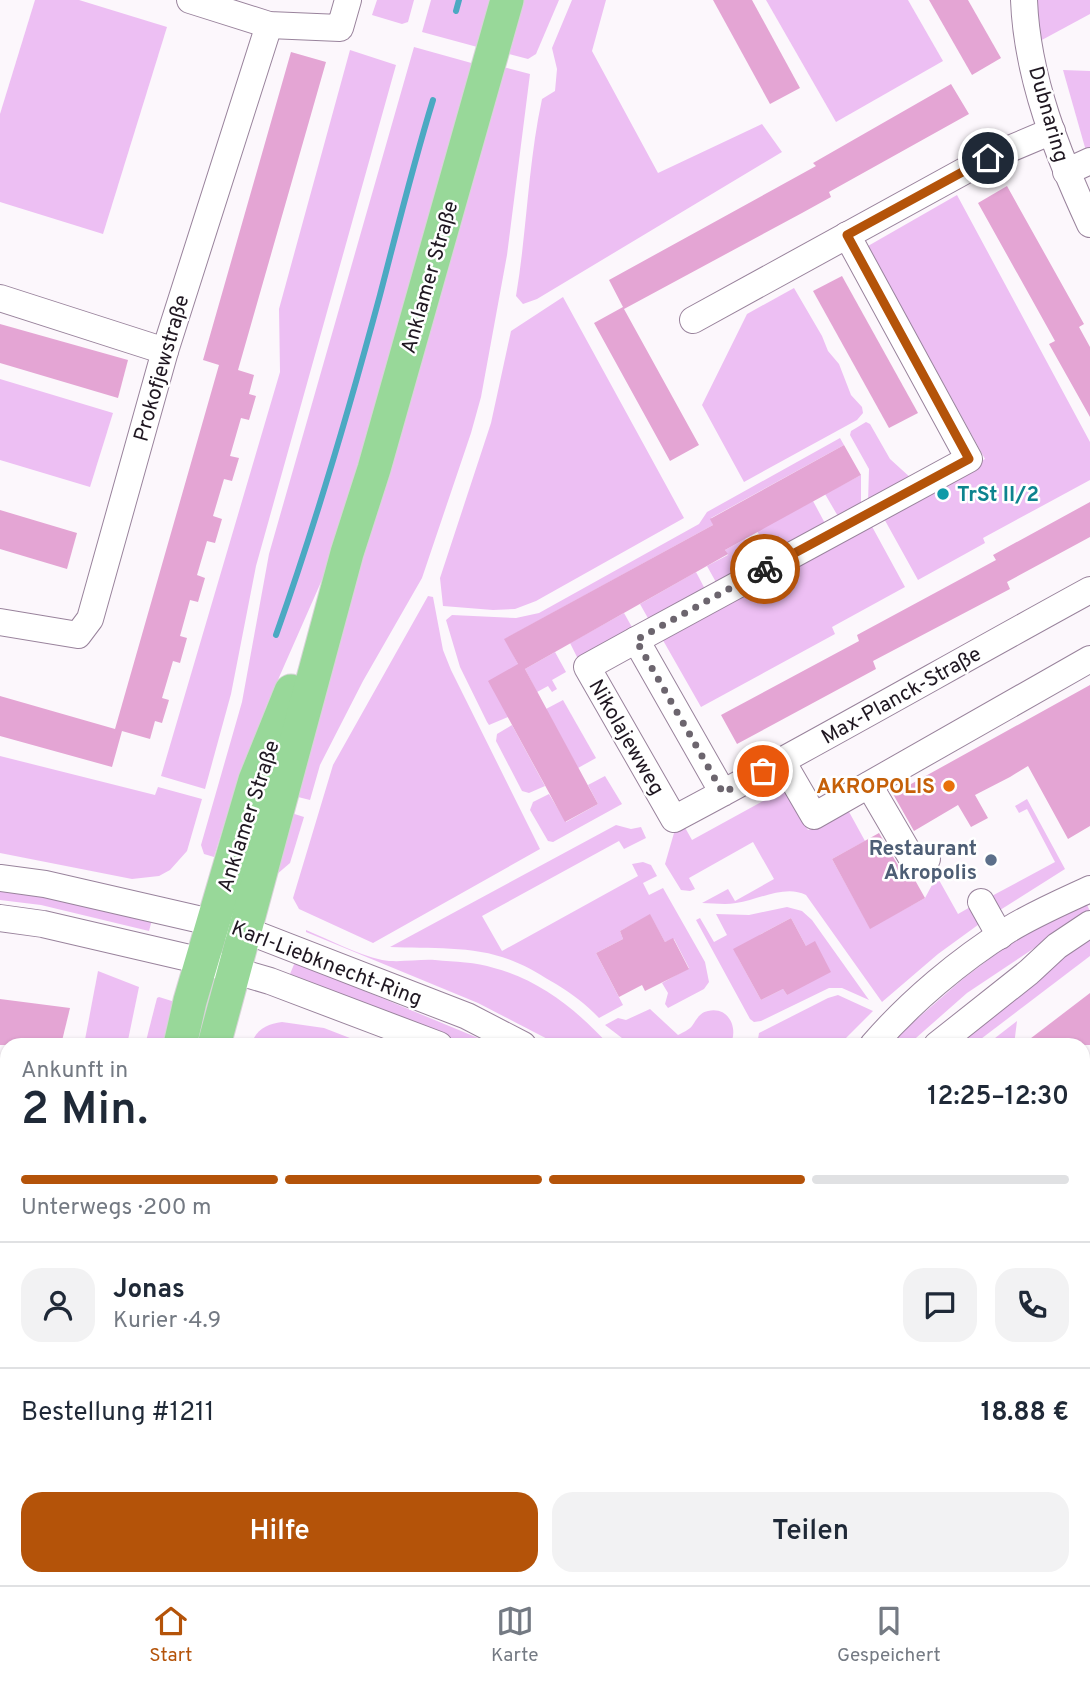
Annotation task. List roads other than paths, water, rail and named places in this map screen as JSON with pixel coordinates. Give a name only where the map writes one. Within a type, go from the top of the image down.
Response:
[{"type":"main road","name":"Anklamer Straße","points":[[216,1038],[234,970],[230,926],[255,780],[347,553],[374,470],[507,0]]},
{"type":"main road","name":"Anklamer Straße","points":[[182,1038],[202,961],[230,926]]},
{"type":"street","points":[[190,0],[269,25],[340,28],[348,0]]},
{"type":"street","name":"Dubnaring","points":[[1024,0],[1037,80],[1052,131],[1066,172],[1090,224]]},
{"type":"street","name":"Prokofjewstraße","points":[[0,622],[78,635],[90,619],[165,351],[269,25]]},
{"type":"street","points":[[693,320],[988,158],[1052,131]]},
{"type":"street","points":[[1066,172],[1090,161]]},
{"type":"street","name":"Nikolajewweg","points":[[674,819],[587,667],[969,459],[847,235]]},
{"type":"street","points":[[0,298],[165,351]]},
{"type":"street","name":"Max-Planck-Straße","points":[[674,819],[1090,590]]},
{"type":"street","points":[[636,640],[723,793]]},
{"type":"street","points":[[782,761],[814,816],[1090,659]]},
{"type":"street","points":[[869,785],[911,857],[927,859]]},
{"type":"street","name":"Karl-Liebknecht-Ring","points":[[0,878],[46,884],[230,926],[467,1016],[509,1038]]},
{"type":"street","points":[[879,1038],[935,985],[1000,936],[1046,909],[1090,889]]},
{"type":"street","points":[[981,902],[1000,936]]},
{"type":"street","name":"Karl-Liebknecht-Ring","points":[[0,918],[43,924],[234,970],[296,989],[421,1038]]},
{"type":"street","points":[[946,1038],[1029,972],[1057,946],[1090,924]]},
{"type":"waterway","points":[[456,11],[459,0]]},
{"type":"waterway","points":[[276,635],[344,424],[433,100]]},
{"type":"place","name":"TrSt II/2","points":[[943,494]]},
{"type":"place","name":"AKROPOLIS","points":[[949,786]]},
{"type":"place","name":"Restaurant Akropolis","points":[[991,860]]}]
